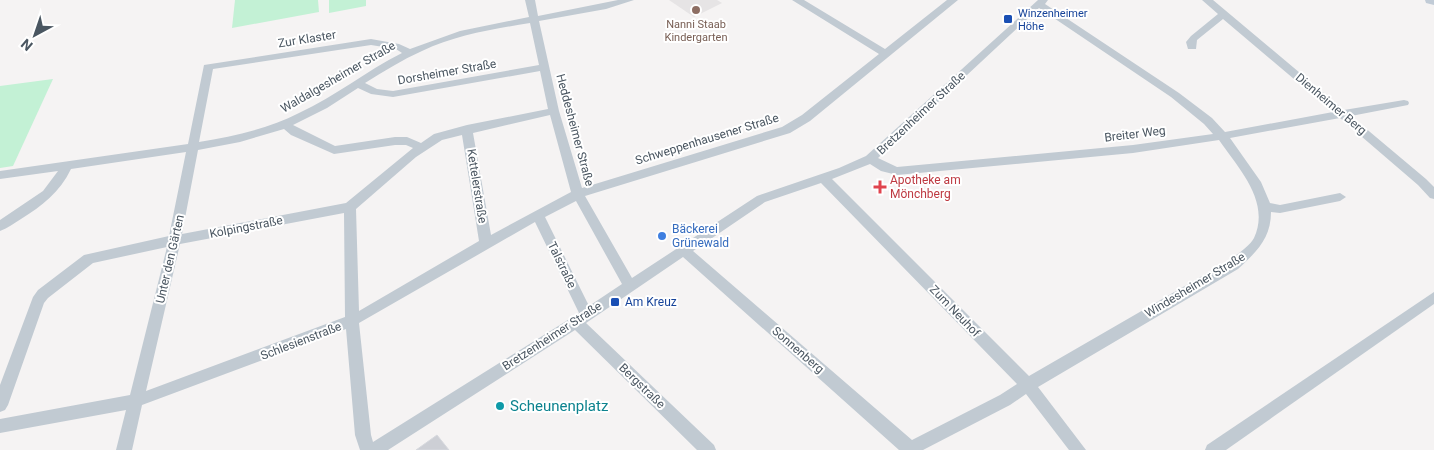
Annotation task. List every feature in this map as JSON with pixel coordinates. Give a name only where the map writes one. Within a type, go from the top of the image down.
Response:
[{"type":"street","name":"Heddesheimer Straße","points":[[530,0],[554,111],[578,194],[630,286]]},
{"type":"street","name":"Waldalgesheimer Straße","points":[[0,175],[192,147],[252,135],[285,124],[318,108],[409,52],[455,35],[629,0]]},
{"type":"street","points":[[797,0],[886,54]]},
{"type":"street","points":[[808,7],[818,0]]},
{"type":"street","name":"Schweppenhausener Straße","points":[[578,194],[786,130],[806,118],[953,0]]},
{"type":"street","name":"Dienheimer Berg","points":[[1207,0],[1343,114],[1422,182],[1434,195]]},
{"type":"street","name":"Windesheimer Straße","points":[[910,449],[1005,400],[1233,265],[1253,248],[1260,239],[1265,217],[1265,207],[1257,185],[1222,136],[1208,121],[1175,95],[1041,2]]},
{"type":"street","name":"Bretzenheimer Straße","points":[[374,450],[581,318],[761,199],[792,186],[842,173],[870,159],[1041,2]]},
{"type":"street","points":[[1192,47],[1191,42],[1194,38],[1218,18],[1225,15]]},
{"type":"street","name":"Zur Klaster","points":[[208,67],[371,42],[399,46],[409,52]]},
{"type":"street","name":"Unter den Gärten","points":[[124,450],[175,240],[208,67]]},
{"type":"street","name":"Dorsheimer Straße","points":[[356,83],[375,92],[393,94],[544,67]]},
{"type":"street","name":"Breiter Weg","points":[[870,159],[885,168],[897,171],[1133,149],[1222,136],[1404,103]]},
{"type":"street","name":"Kolpingstraße","points":[[0,405],[38,301],[43,294],[89,259],[175,240],[350,207],[421,147],[443,135],[554,111]]},
{"type":"street","points":[[285,124],[295,132],[329,149],[395,140],[407,141],[421,147]]},
{"type":"street","name":"Kettelerstraße","points":[[467,129],[486,243]]},
{"type":"street","points":[[0,226],[53,190],[61,180],[67,165]]},
{"type":"street","name":"Zum Neuhof","points":[[824,178],[1028,386],[1078,450]]},
{"type":"street","name":"Schlesienstraße","points":[[0,426],[136,401],[352,321],[486,243],[578,194]]},
{"type":"street","points":[[1265,207],[1280,209],[1340,197]]},
{"type":"street","points":[[350,207],[352,321],[363,435],[368,450]]},
{"type":"street","name":"Talstraße","points":[[538,215],[581,318]]},
{"type":"street","name":"Sonnenberg","points":[[683,250],[910,449]]},
{"type":"street","points":[[1213,450],[1432,302]]},
{"type":"street","name":"Bergstraße","points":[[581,318],[708,450]]},
{"type":"shaded area","name":"Nanni Staab Kindergarten","points":[[669,0],[717,0],[722,3],[694,17]]},
{"type":"green space","points":[[235,0],[318,0],[319,12],[232,28]]},
{"type":"green space","points":[[329,0],[366,0],[366,6],[329,13]]},
{"type":"green space","points":[[53,79],[13,166],[0,168],[0,86]]},
{"type":"building","points":[[437,435],[449,450],[416,450]]},
{"type":"place","name":"Nanni Staab Kindergarten","points":[[696,10]]},
{"type":"place","name":"Winzenheimer Höhe","points":[[1008,19]]},
{"type":"place","name":"Apotheke am Mönchberg","points":[[880,187]]},
{"type":"place","name":"Bäckerei Grünewald","points":[[662,236]]},
{"type":"place","name":"Am Kreuz","points":[[615,302]]},
{"type":"place","name":"Scheunenplatz","points":[[500,406]]}]
